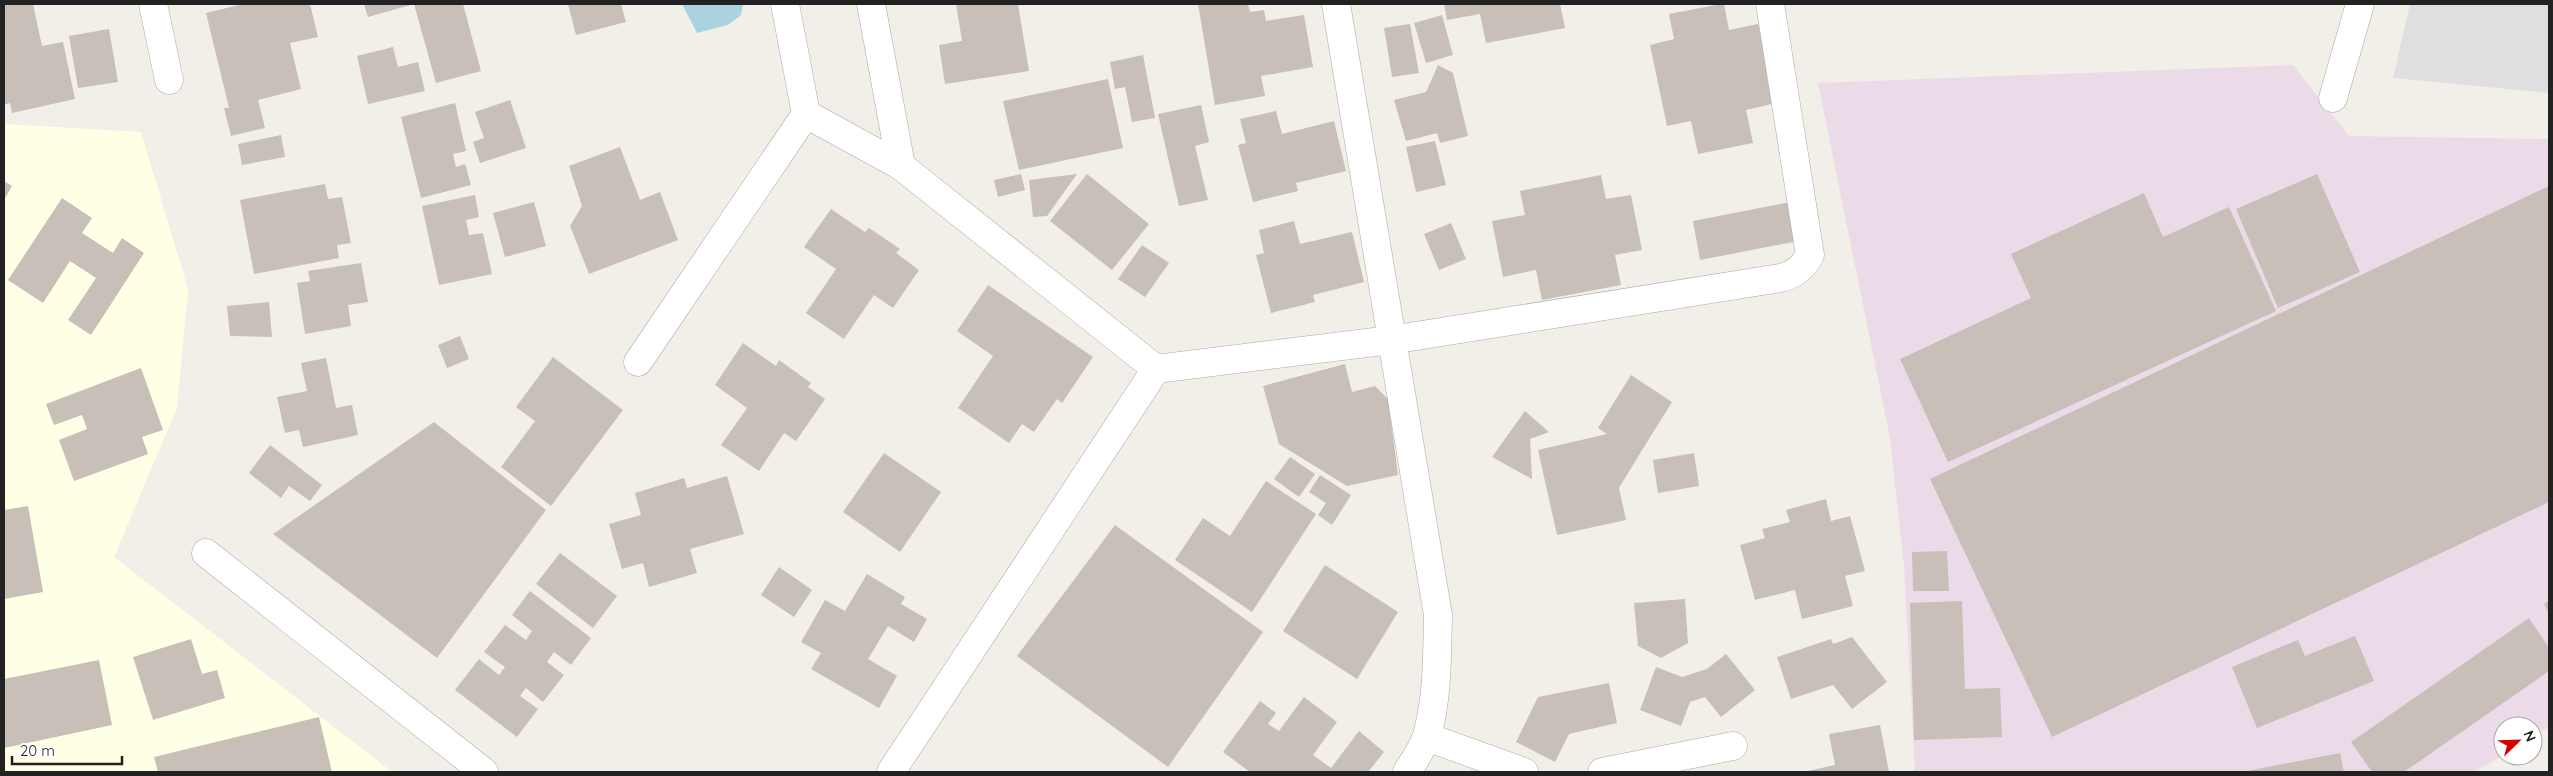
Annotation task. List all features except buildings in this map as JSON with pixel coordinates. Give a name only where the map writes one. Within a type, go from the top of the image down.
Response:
[{"type":"street","points":[[153,4],[169,80]]},
{"type":"street","points":[[638,362],[806,114],[785,4]]},
{"type":"street","points":[[871,4],[901,166]]},
{"type":"street","points":[[1336,4],[1438,614],[1437,664],[1427,737],[1407,772]]},
{"type":"street","points":[[806,114],[901,166],[1156,369],[1391,340],[1780,278],[1797,272],[1806,264],[1810,254],[1770,4]]},
{"type":"street","points":[[2333,98],[2360,4]]},
{"type":"street","points":[[891,772],[1156,369]]},
{"type":"street","points":[[206,553],[484,772]]},
{"type":"street","points":[[1427,737],[1524,772]]},
{"type":"street","points":[[1602,772],[1733,746]]},
{"type":"shaded area","points":[[2410,4],[2549,4],[2549,93],[2393,78]]},
{"type":"shaded area","points":[[2293,65],[2349,136],[2549,139],[2549,727],[2543,731],[2543,716],[2493,716],[2493,761],[2475,772],[1915,772],[1904,566],[1890,438],[1818,83]]},
{"type":"shaded area","points":[[4,124],[141,132],[188,289],[177,408],[114,557],[392,772],[4,772]]},
{"type":"water","points":[[682,4],[743,4],[741,15],[728,25],[697,33]]}]
